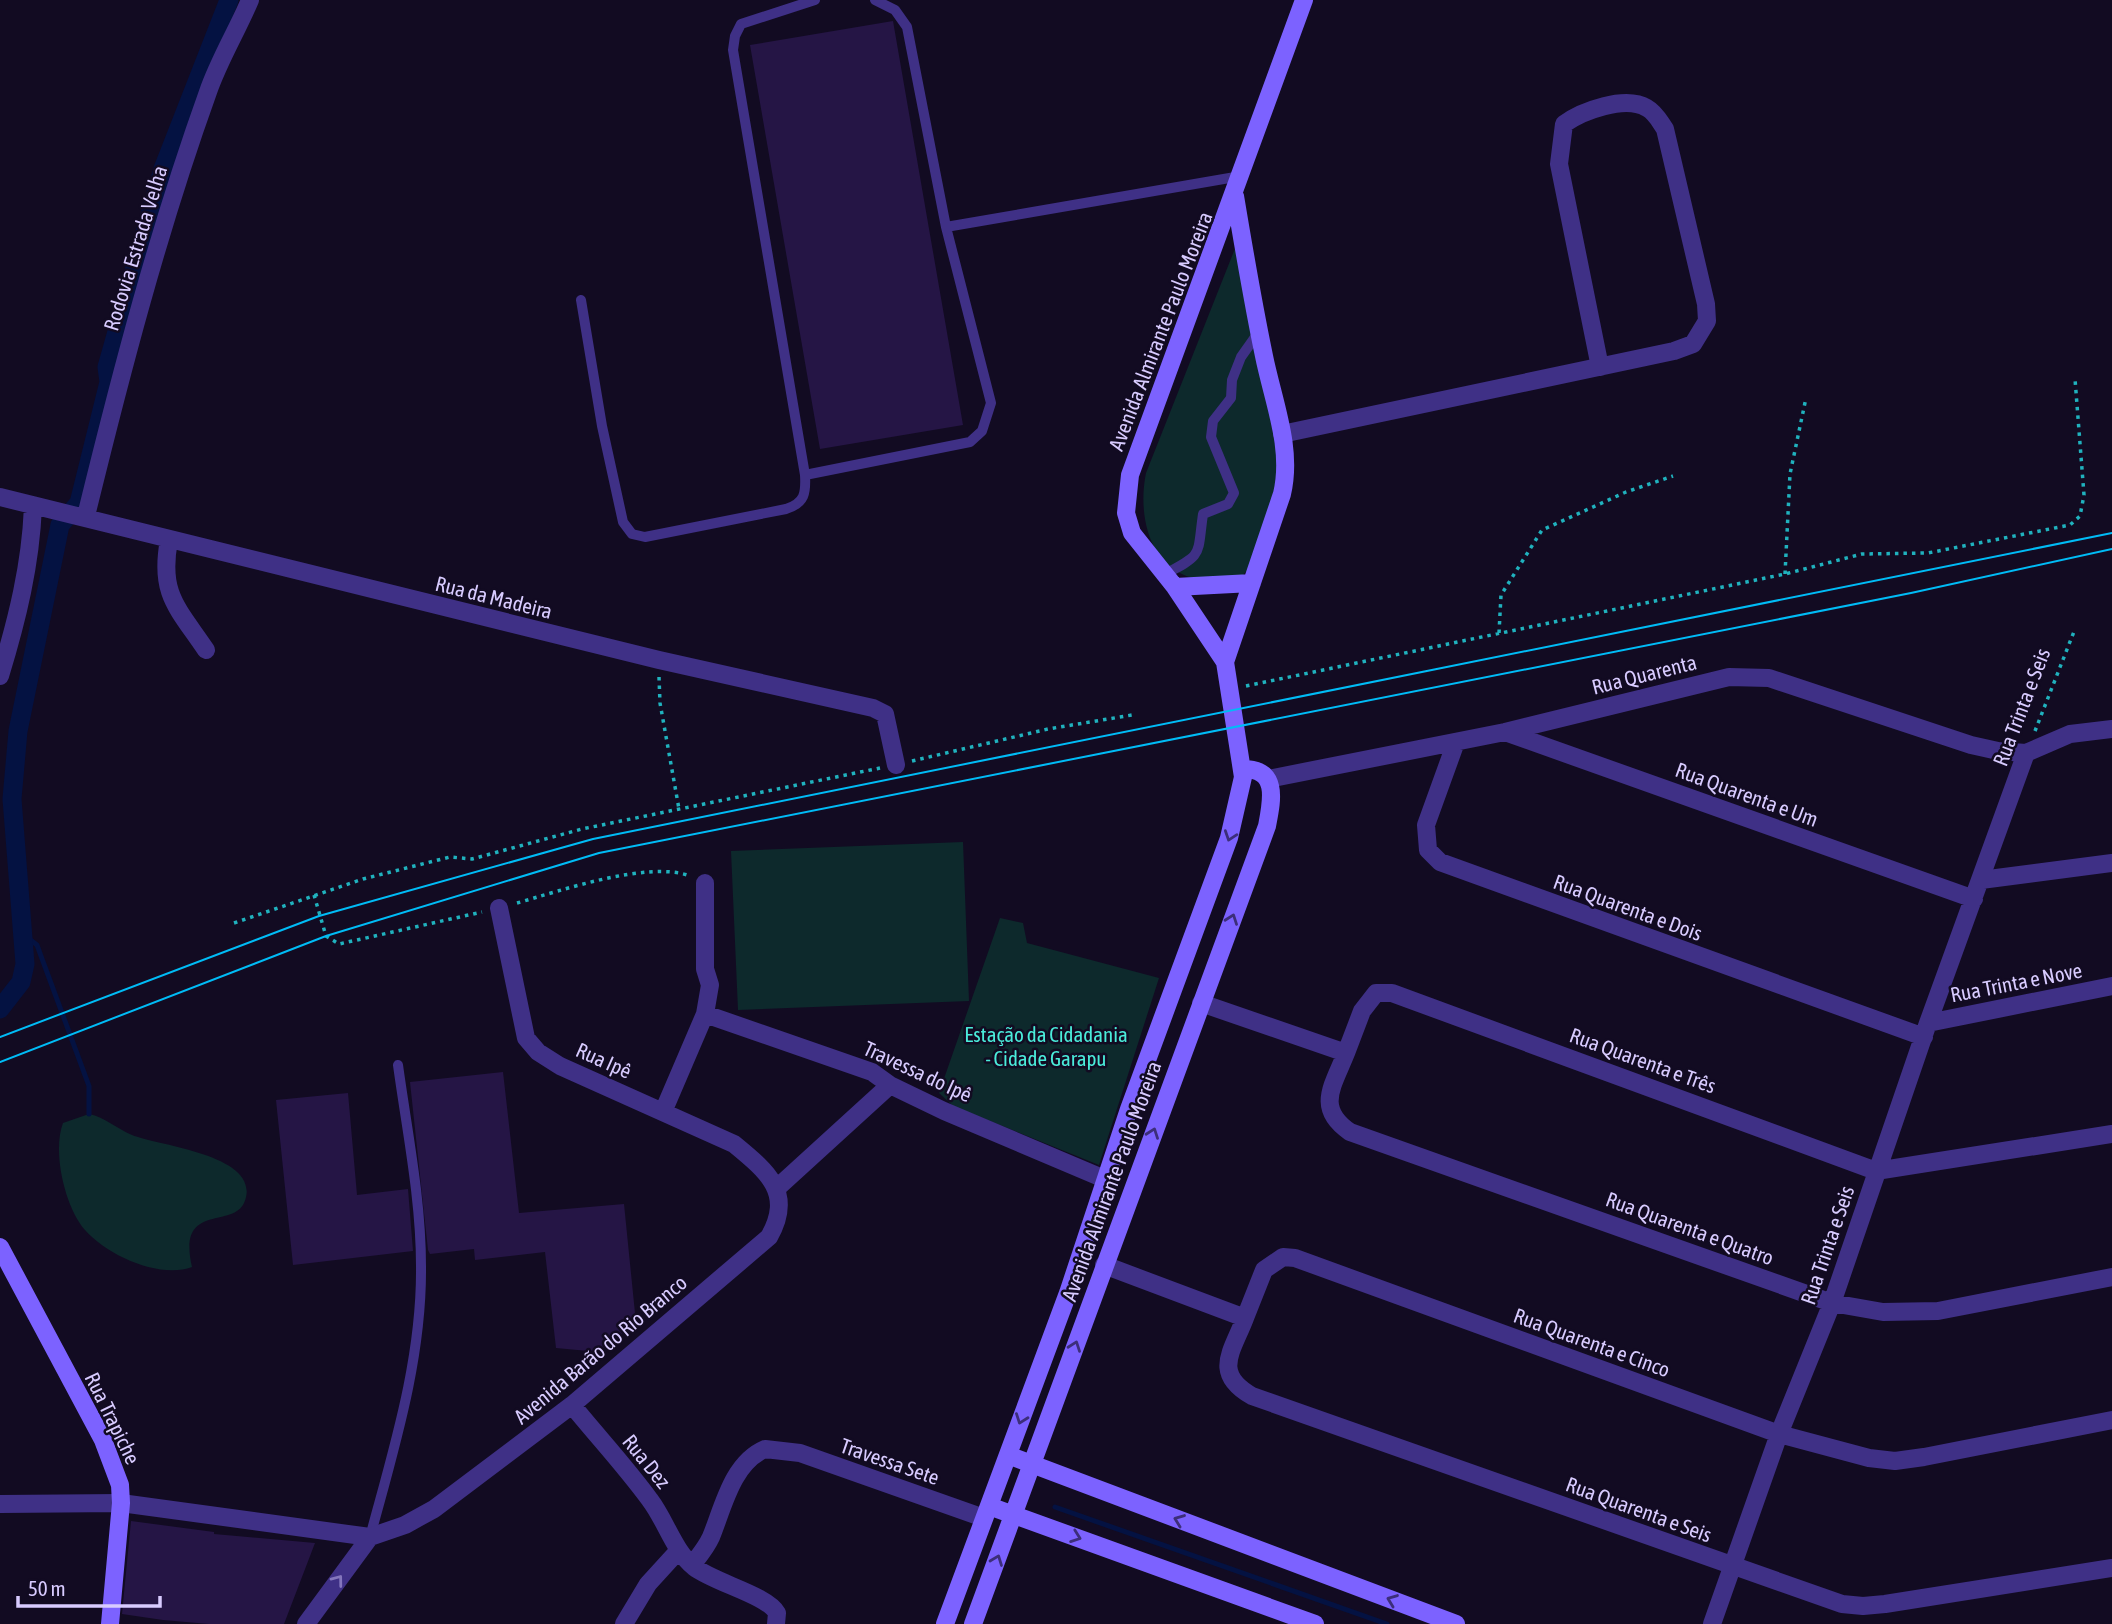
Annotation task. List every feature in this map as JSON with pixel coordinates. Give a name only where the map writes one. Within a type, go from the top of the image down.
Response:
[{"type":"main road","name":"Avenida Almirante Paulo Moreira","points":[[1225,662],[1132,533],[1126,513],[1130,475],[1235,196],[1304,0]]},
{"type":"main road","name":"Avenida Almirante Paulo Moreira","points":[[945,1624],[1233,828],[1242,793],[1243,769],[1227,690],[1225,662],[1285,480],[1282,434],[1259,332],[1235,196]]},
{"type":"main road","points":[[1169,581],[1252,583]]},
{"type":"main road","points":[[1243,769],[1255,769],[1268,779]]},
{"type":"main road","name":"Avenida Almirante Paulo Moreira","points":[[973,1624],[1267,825],[1271,789],[1268,779]]},
{"type":"main road","points":[[1154,1041],[1183,1050]]},
{"type":"main road","name":"Rua Trapiche","points":[[0,1247],[103,1440],[120,1485],[121,1503],[110,1624]]},
{"type":"main road","points":[[1008,1455],[1455,1624]]},
{"type":"main road","points":[[986,1512],[1014,1515],[1315,1624]]},
{"type":"street","name":"Rodovia Estrada Velha","points":[[82,516],[174,191],[209,88],[250,0]]},
{"type":"street","points":[[1282,434],[1600,366],[1693,344],[1707,321],[1706,304],[1664,129],[1648,108],[1634,104],[1618,104],[1574,117],[1564,124],[1560,142],[1559,164],[1600,366]]},
{"type":"street","name":"Rua da Madeira","points":[[0,497],[659,660],[880,710],[888,722],[896,765]]},
{"type":"street","points":[[0,676],[24,589],[38,506]]},
{"type":"street","points":[[169,540],[165,581],[171,597],[206,650]]},
{"type":"street","name":"Rua Quarenta","points":[[1268,779],[1505,732],[1729,677],[1749,676],[1780,681],[1971,745],[2026,753]]},
{"type":"street","points":[[2026,753],[2070,734],[2112,729]]},
{"type":"street","name":"Rua Quarenta e Um","points":[[1505,732],[1974,899]]},
{"type":"street","name":"Rua Quarenta e Dois","points":[[1456,742],[1426,825],[1428,850],[1440,862],[1926,1030]]},
{"type":"street","name":"Rua Trinta e Seis","points":[[1712,1624],[1779,1434],[1832,1303],[1926,1030],[2026,753]]},
{"type":"street","points":[[1981,880],[2112,863]]},
{"type":"street","points":[[663,1112],[705,1014],[710,985],[705,969],[705,883]]},
{"type":"street","name":"Rua Ipê","points":[[499,908],[526,1038],[538,1052],[559,1066],[734,1144],[755,1161],[777,1188]]},
{"type":"street","name":"Rua Trinta e Nove","points":[[1926,1030],[2112,986]]},
{"type":"street","name":"Rua Quarenta e Três","points":[[1346,1054],[1368,1001],[1376,993],[1392,993],[1877,1171],[2112,1134]]},
{"type":"street","points":[[1201,1003],[1346,1054]]},
{"type":"street","name":"Travessa do Ipê","points":[[705,1014],[872,1072],[890,1085],[1107,1180]]},
{"type":"street","name":"Rua Quarenta e Quatro","points":[[1346,1054],[1330,1094],[1329,1111],[1335,1122],[1350,1132],[1832,1303],[1883,1312],[1938,1311],[2112,1277]]},
{"type":"street","points":[[777,1188],[890,1085]]},
{"type":"street","name":"Avenida Barão do Rio Branco","points":[[370,1537],[404,1525],[434,1509],[572,1405],[769,1237],[778,1222],[782,1202],[777,1188]]},
{"type":"street","name":"Rua Quarenta e Cinco","points":[[1245,1318],[1264,1270],[1283,1257],[1295,1258],[1779,1434],[1869,1458],[1895,1461],[2112,1420]]},
{"type":"street","points":[[1104,1265],[1245,1318]]},
{"type":"street","name":"Rua Quarenta e Seis","points":[[1245,1318],[1229,1359],[1227,1373],[1236,1386],[1252,1396],[1829,1600],[1863,1606],[2112,1568]]},
{"type":"street","name":"Rua Dez","points":[[572,1405],[649,1498],[679,1550],[692,1565],[775,1615]]},
{"type":"street","name":"Travessa Sete","points":[[692,1565],[710,1539],[727,1492],[751,1458],[765,1449],[781,1449],[986,1512]]},
{"type":"street","points":[[0,1504],[121,1503],[370,1537],[306,1624]]},
{"type":"street","points":[[624,1624],[648,1584],[679,1550]]},
{"type":"lane","points":[[581,300],[602,426],[623,522],[632,534],[645,537],[797,505],[805,495],[805,475],[733,50],[735,36],[741,24],[816,0]]},
{"type":"lane","points":[[805,475],[970,442],[982,431],[989,418],[990,393],[946,227],[907,27],[895,10],[875,0]]},
{"type":"lane","points":[[946,227],[1242,176]]},
{"type":"lane","points":[[1169,581],[1193,560],[1201,547],[1203,514],[1228,503],[1234,494],[1211,437],[1213,421],[1231,398],[1232,380],[1241,357],[1259,332]]},
{"type":"lane","points":[[370,1537],[409,1390],[421,1269],[421,1239],[398,1065]]},
{"type":"path","points":[[1227,690],[1785,574],[1863,554],[1928,553],[2070,525],[2080,516],[2084,495],[2076,379]]},
{"type":"path","points":[[1785,574],[1790,474],[1806,398]]},
{"type":"path","points":[[1499,634],[1501,595],[1542,530],[1626,492],[1673,476]]},
{"type":"path","name":"Rua Trinta e Seis","points":[[2026,753],[2075,629]]},
{"type":"path","points":[[659,660],[660,703],[680,808]]},
{"type":"path","points":[[234,923],[363,879],[450,857],[472,859],[680,808],[896,765],[1048,729],[1132,715]]},
{"type":"green space","points":[[1236,246],[1239,248],[1281,477],[1250,567],[1243,575],[1199,579],[1177,572],[1156,550],[1145,520],[1144,488],[1146,473]]},
{"type":"green space","points":[[963,842],[969,1001],[738,1010],[731,851]]},
{"type":"green space","name":"Estação da Cidadania - Cidade Garapu","points":[[1000,918],[1023,923],[1027,943],[1159,978],[1099,1165],[953,1106],[939,1093]]},
{"type":"green space","points":[[89,1114],[132,1135],[206,1155],[225,1163],[239,1174],[246,1187],[244,1203],[238,1211],[208,1220],[192,1233],[189,1247],[192,1267],[165,1270],[135,1263],[95,1240],[78,1220],[62,1179],[60,1135],[63,1123]]},
{"type":"building","points":[[893,21],[963,425],[820,449],[750,45]]},
{"type":"building","points":[[503,1072],[519,1213],[624,1204],[636,1323],[599,1352],[556,1348],[545,1252],[475,1260],[474,1249],[430,1254],[428,1250],[410,1082]]},
{"type":"building","points":[[348,1093],[357,1195],[408,1189],[413,1251],[293,1265],[276,1100]]},
{"type":"building","points":[[131,1521],[214,1534],[315,1543],[284,1624],[209,1624],[163,1620],[122,1614]]},
{"type":"waterway","points":[[0,1009],[21,982],[25,964],[12,799],[18,731],[60,525],[79,503],[109,382],[107,367],[163,169],[229,0]]},
{"type":"waterway","points":[[20,932],[37,945],[89,1086],[89,1114]]},
{"type":"waterway","points":[[1055,1507],[1387,1624]]},
{"type":"tram line","points":[[0,1037],[319,916],[593,839],[2112,533]]},
{"type":"tram line","points":[[0,1062],[326,936],[599,853],[1911,593],[2112,549]]}]
